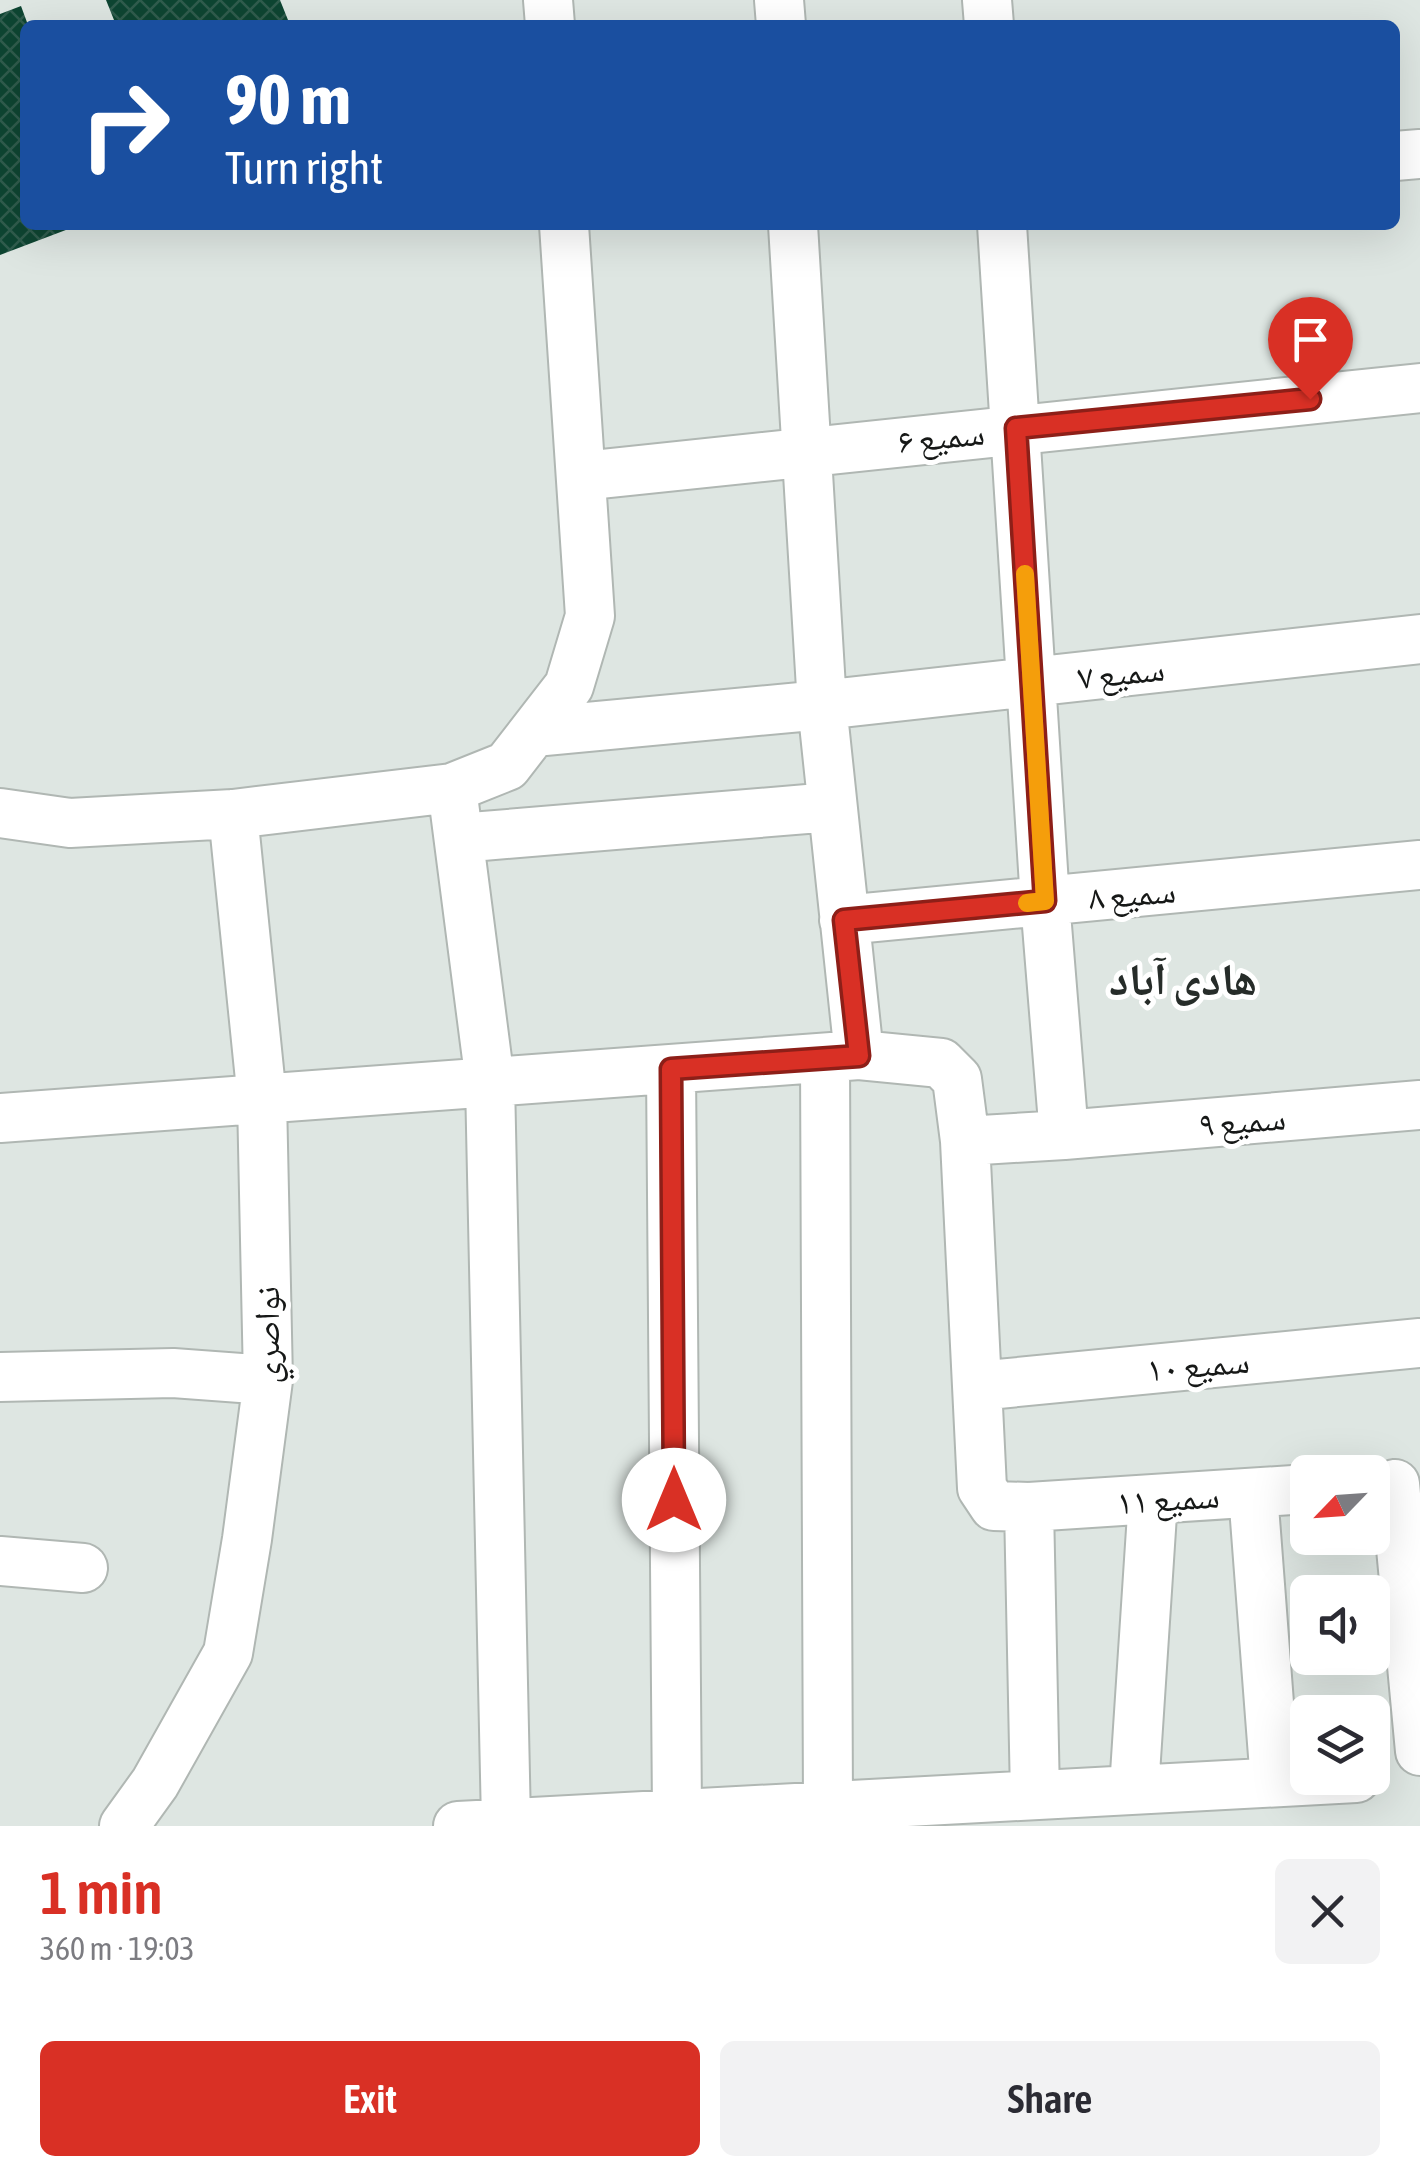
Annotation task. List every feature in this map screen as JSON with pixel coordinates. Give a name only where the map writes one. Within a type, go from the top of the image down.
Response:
[{"type":"street","points":[[0,813],[70,823],[234,814],[452,788],[507,766],[569,686],[590,616],[564,230]]},
{"type":"street","points":[[793,230],[822,705],[844,920],[828,1806]]},
{"type":"street","points":[[1002,230],[1045,901],[1064,1136]]},
{"type":"street","name":"سمیع ۶","points":[[582,476],[1420,388]]},
{"type":"street","name":"سمیع ۷","points":[[534,732],[822,705],[1420,639]]},
{"type":"street","points":[[452,788],[490,1082],[506,1822]]},
{"type":"street","points":[[459,838],[832,807]]},
{"type":"street","name":"نواصري","points":[[124,1826],[155,1783],[228,1653],[248,1539],[268,1380],[262,1098],[234,814]]},
{"type":"street","name":"سمیع ۸","points":[[844,920],[1420,866]]},
{"type":"street","points":[[0,1118],[842,1057],[941,1063],[956,1079],[965,1141],[977,1386]]},
{"type":"street","points":[[671,1069],[677,1814]]},
{"type":"street","name":"سمیع ۹","points":[[965,1141],[1420,1105]]},
{"type":"street","name":"سمیع ۱۰","points":[[977,1386],[1420,1343]]},
{"type":"street","points":[[0,1377],[173,1373],[268,1380]]},
{"type":"street","name":"سمیع ۱۱","points":[[977,1386],[982,1488],[994,1506],[1290,1491]]},
{"type":"street","points":[[1396,1484],[1420,1752]]},
{"type":"street","points":[[1253,1493],[1276,1782]]},
{"type":"street","points":[[1134,1789],[1153,1499]]},
{"type":"street","points":[[1029,1506],[1035,1794]]},
{"type":"street","points":[[0,1560],[83,1568]]},
{"type":"street","points":[[1390,1775],[1420,1774]]},
{"type":"street","points":[[458,1826],[1290,1781]]},
{"type":"building","points":[[106,0],[280,0],[288,20],[114,20]]},
{"type":"building","points":[[21,6],[26,20],[20,20],[20,230],[66,230],[0,255],[0,14]]},
{"type":"slow traffic","points":[[1025,574],[1045,901],[1027,903]]},
{"type":"district","name":"هادی آباد","points":[[1183,979]]},
{"type":"route","points":[[674,1500],[671,1069],[859,1056],[844,920],[1045,901],[1016,428],[1310,399]]}]
